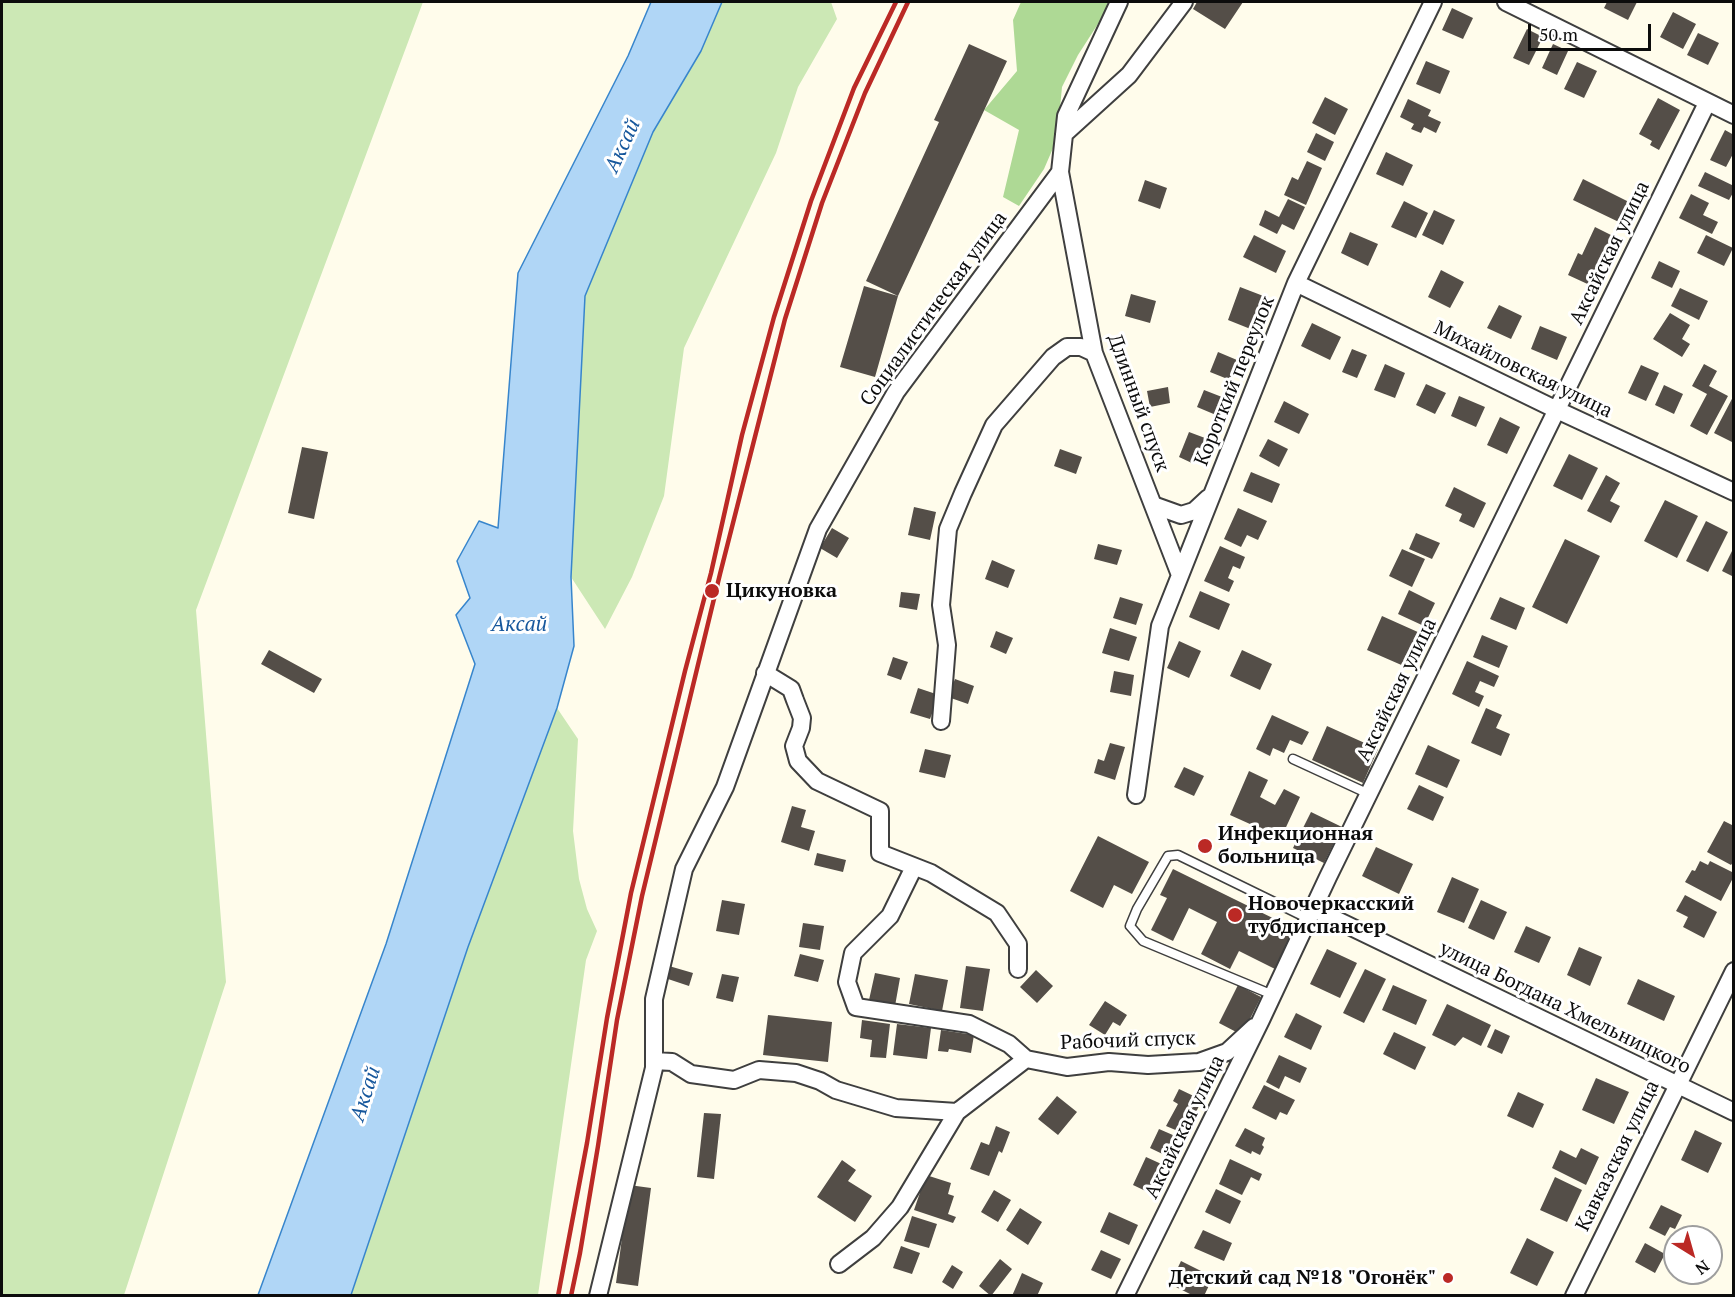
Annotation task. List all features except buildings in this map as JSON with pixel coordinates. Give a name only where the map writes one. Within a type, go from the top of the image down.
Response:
[{"type":"street","name":"Длинный спуск","points":[[1119,2],[1066,116],[1060,172],[1094,353],[1180,575]]},
{"type":"street","points":[[1064,134],[1129,75],[1184,2]]},
{"type":"street","name":"Короткий переулок","points":[[1136,795],[1160,626],[1296,283],[1433,2]]},
{"type":"street","points":[[1506,2],[1734,115]]},
{"type":"street","name":"Аксайская улица","points":[[1125,1296],[1707,103]]},
{"type":"street","name":"Социалистическая улица","points":[[598,1296],[651,1080],[654,1061],[654,999],[684,869],[724,787],[818,529],[896,392],[1060,172]]},
{"type":"street","name":"Михайловская улица","points":[[1296,283],[1557,410],[1734,492]]},
{"type":"street","points":[[941,721],[947,645],[941,605],[948,529],[959,502],[994,425],[1053,357],[1067,347],[1081,347],[1094,353]]},
{"type":"street","points":[[1153,505],[1181,515],[1194,511],[1211,496]]},
{"type":"street","points":[[765,673],[791,689],[795,699],[802,718],[794,746],[798,761],[817,781],[880,811],[880,853],[931,873],[997,913],[1018,944],[1018,969]]},
{"type":"street","points":[[839,1264],[873,1238],[900,1207],[957,1112],[1026,1059],[1009,1044],[969,1024],[855,1007],[847,982],[853,953],[890,916],[914,867]]},
{"type":"street","name":"улица Богдана Хмельницкого","points":[[1311,914],[1734,1112]]},
{"type":"street","name":"Кавказская улица","points":[[1574,1296],[1734,971]]},
{"type":"street","name":"Рабочий спуск","points":[[1026,1059],[1067,1067],[1109,1062],[1148,1065],[1199,1062],[1227,1052],[1261,1020]]},
{"type":"street","points":[[654,1061],[672,1062],[691,1074],[734,1080],[759,1070],[796,1073],[820,1081],[836,1090],[896,1108],[957,1112]]},
{"type":"lane","points":[[1293,759],[1369,794]]},
{"type":"lane","points":[[1273,995],[1143,941],[1130,926],[1137,909],[1168,856],[1178,855],[1311,914]]},
{"type":"green space","points":[[2,2],[423,2],[196,610],[226,982],[124,1295],[2,1295]]},
{"type":"green space","points":[[722,2],[831,2],[837,19],[798,87],[776,153],[684,348],[664,496],[632,577],[605,629],[571,577],[585,296],[653,132],[701,51]]},
{"type":"green space","points":[[1021,2],[1108,2],[1105,13],[1078,55],[1062,87],[1057,139],[1044,169],[1019,206],[1003,197],[1019,130],[984,110],[1017,71],[1013,20]]},
{"type":"green space","points":[[557,708],[578,739],[573,831],[579,879],[587,909],[597,931],[586,960],[538,1295],[351,1296],[468,947]]},
{"type":"water","name":"Аксай","points":[[651,2],[722,2],[701,51],[653,132],[585,296],[571,577],[574,646],[557,708],[468,947],[351,1295],[258,1295],[386,944],[475,664],[456,615],[470,598],[457,561],[479,521],[498,528],[518,273],[628,56]]},
{"type":"railway","points":[[558,1296],[631,893],[711,573],[742,435],[774,317],[811,201],[854,88],[896,2]]},
{"type":"railway","points":[[571,1296],[598,1146],[617,1020],[642,896],[785,319],[822,203],[865,93],[908,2]]},
{"type":"place","name":"Цикуновка","points":[[712,591]]},
{"type":"place","name":"Инфекционная больница","points":[[1205,846]]},
{"type":"place","name":"Новочеркасский тубдиспансер","points":[[1235,915]]},
{"type":"place","name":"Детский сад №18 \"Огонёк\"","points":[[1448,1278]]}]
